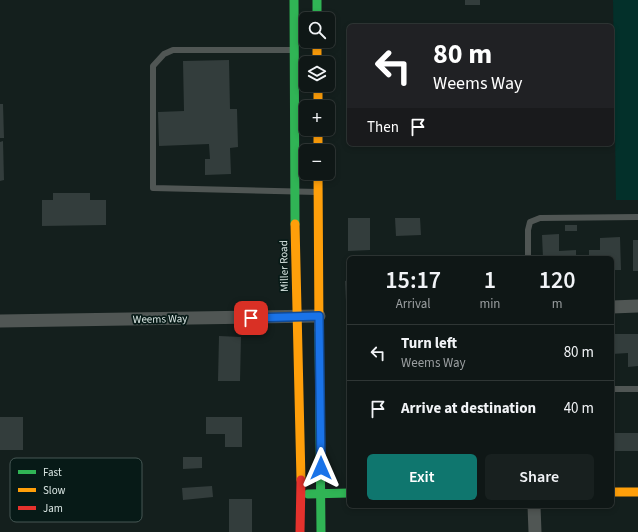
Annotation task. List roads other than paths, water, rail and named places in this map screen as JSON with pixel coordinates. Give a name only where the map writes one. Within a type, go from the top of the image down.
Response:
[{"type":"main road","name":"Miller Road","points":[[294,0],[294,191],[301,494],[300,532]]},
{"type":"main road","points":[[317,0],[317,12]]},
{"type":"main road","points":[[318,180],[321,532]]},
{"type":"main road","points":[[614,492],[638,492]]},
{"type":"main road","points":[[301,494],[347,493]]},
{"type":"street","points":[[614,306],[638,306]]},
{"type":"street","name":"Weems Way","points":[[0,321],[319,316]]},
{"type":"street","points":[[534,508],[535,532]]},
{"type":"lane","points":[[294,50],[173,50],[164,54],[153,66],[152,188],[318,192]]},
{"type":"lane","points":[[528,256],[528,230],[530,222],[540,218],[638,217]]},
{"type":"lane","points":[[614,389],[638,389]]}]
